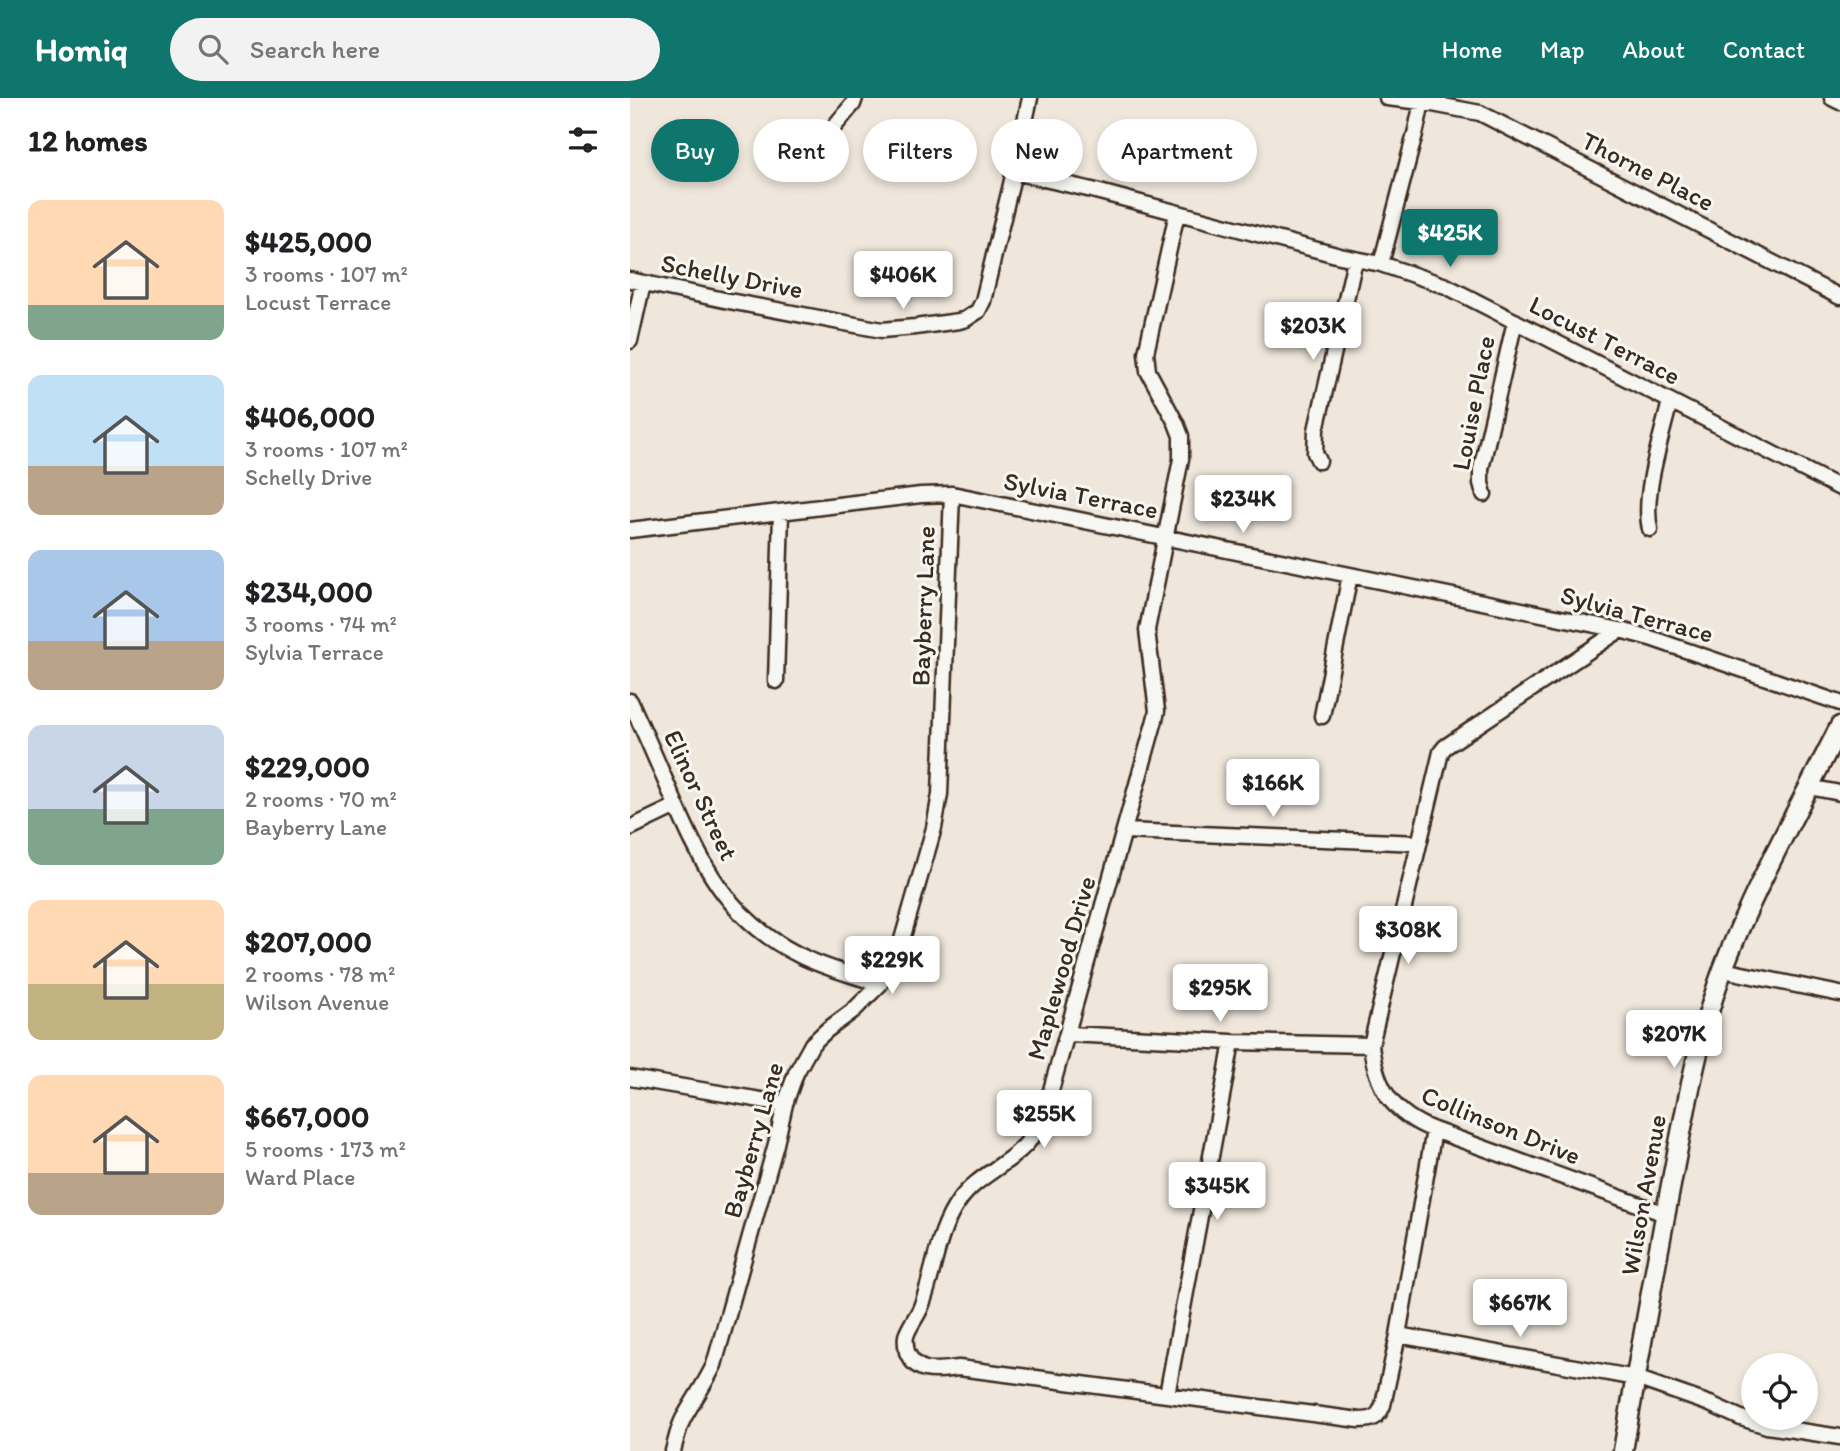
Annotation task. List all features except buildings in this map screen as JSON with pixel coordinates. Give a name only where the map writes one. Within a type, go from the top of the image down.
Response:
[{"type":"street","points":[[840,119],[855,98]]},
{"type":"street","name":"Schelly Drive","points":[[1025,119],[1030,98]]},
{"type":"street","name":"Thorne Place","points":[[1387,98],[1480,113],[1840,297]]},
{"type":"street","points":[[1832,98],[1840,102]]},
{"type":"street","points":[[1381,264],[1422,102]]},
{"type":"street","name":"Schelly Drive","points":[[636,282],[882,330],[966,319],[978,311],[983,301],[1012,182]]},
{"type":"street","name":"Locust Terrace","points":[[1058,182],[1355,260],[1381,264],[1446,286],[1840,488]]},
{"type":"street","name":"Maplewood Drive","points":[[1177,213],[1146,353],[1148,371],[1176,423],[1182,445],[1147,630],[1157,711],[1046,1108],[1033,1136],[1015,1155],[971,1187],[949,1217],[922,1306],[906,1334],[907,1351],[919,1366],[932,1371],[958,1368],[1372,1420],[1379,1415],[1383,1405],[1398,1335],[1434,1130]]},
{"type":"street","points":[[1319,461],[1315,453],[1315,430],[1355,260]]},
{"type":"street","points":[[630,341],[636,282]]},
{"type":"street","name":"Louise Place","points":[[1484,494],[1480,483],[1481,469],[1515,321]]},
{"type":"street","points":[[1650,528],[1647,510],[1649,493],[1670,401]]},
{"type":"street","name":"Sylvia Terrace","points":[[630,530],[921,495],[952,494],[1620,630],[1840,703]]},
{"type":"street","name":"Bayberry Lane","points":[[673,1451],[684,1418],[714,1366],[785,1104],[796,1073],[808,1049],[820,1035],[854,1010],[880,984],[897,957],[920,881],[938,811],[952,494]]},
{"type":"street","points":[[776,681],[781,513]]},
{"type":"street","points":[[1322,716],[1350,575]]},
{"type":"street","name":"Collinson Drive","points":[[1620,630],[1441,752],[1371,1045],[1377,1075],[1390,1099],[1410,1119],[1665,1214]]},
{"type":"street","name":"Elinor Street","points":[[630,701],[699,856],[729,900],[751,923],[797,954],[880,984]]},
{"type":"street","name":"Wilson Avenue","points":[[1623,1451],[1693,1071],[1723,970],[1751,902],[1840,726]]},
{"type":"street","points":[[1809,787],[1840,793]]},
{"type":"street","points":[[630,828],[676,806]]},
{"type":"street","points":[[1125,831],[1419,843]]},
{"type":"street","points":[[1723,970],[1840,995]]},
{"type":"street","points":[[1068,1034],[1371,1045]]},
{"type":"street","points":[[1167,1395],[1232,1042]]},
{"type":"street","points":[[630,1078],[785,1104]]},
{"type":"street","points":[[1398,1335],[1636,1378],[1768,1426],[1840,1437]]}]
